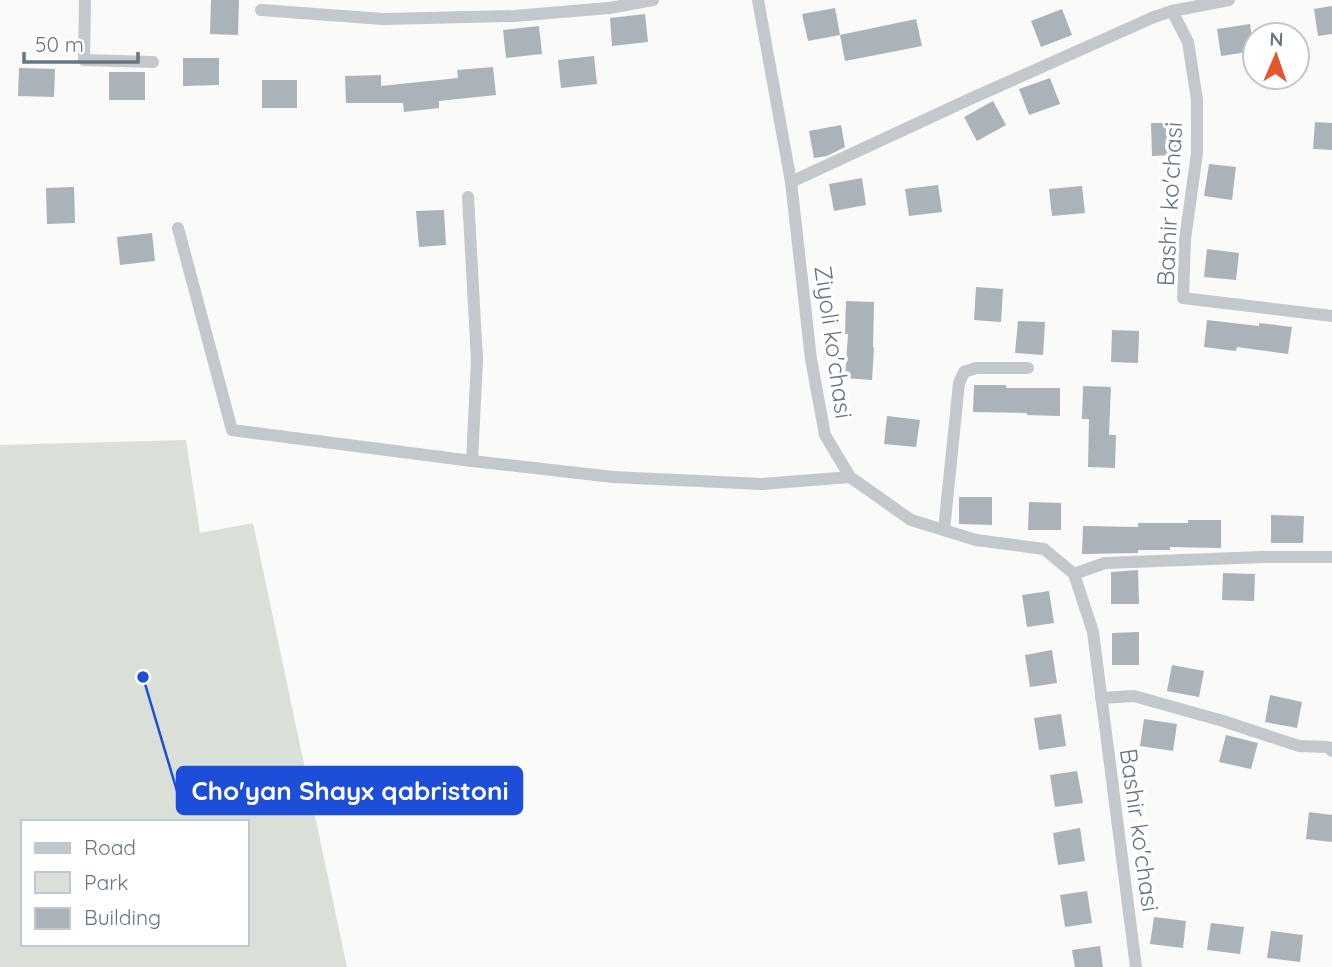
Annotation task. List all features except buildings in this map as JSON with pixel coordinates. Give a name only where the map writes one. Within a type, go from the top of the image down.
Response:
[{"type":"street","points":[[85,0],[84,60],[153,62]]},
{"type":"street","points":[[261,10],[383,19],[501,17],[609,8],[653,0]]},
{"type":"street","name":"Ziyoli ko'chasi","points":[[758,0],[791,182],[811,359],[825,435],[850,477],[911,520],[976,540],[1044,549],[1074,574]]},
{"type":"street","points":[[791,182],[1154,17],[1229,0]]},
{"type":"street","name":"Bashir ko'chasi","points":[[1172,11],[1188,41],[1197,100],[1197,153],[1185,239],[1183,298],[1332,316]]},
{"type":"street","points":[[468,197],[477,360],[471,461]]},
{"type":"street","points":[[178,228],[232,430],[613,477],[762,484],[850,477]]},
{"type":"street","points":[[944,530],[959,383],[964,372],[976,368],[1028,368]]},
{"type":"street","points":[[1074,574],[1105,563],[1332,557]]},
{"type":"street","name":"Bashir ko'chasi","points":[[1074,574],[1093,632],[1136,967]]},
{"type":"street","points":[[1101,698],[1134,696],[1299,746],[1328,747],[1332,751]]},
{"type":"green space","points":[[186,440],[200,533],[253,523],[347,967],[0,967],[0,445]]},
{"type":"place","name":"Cho'yan Shayx qabristoni","points":[[143,677]]}]
